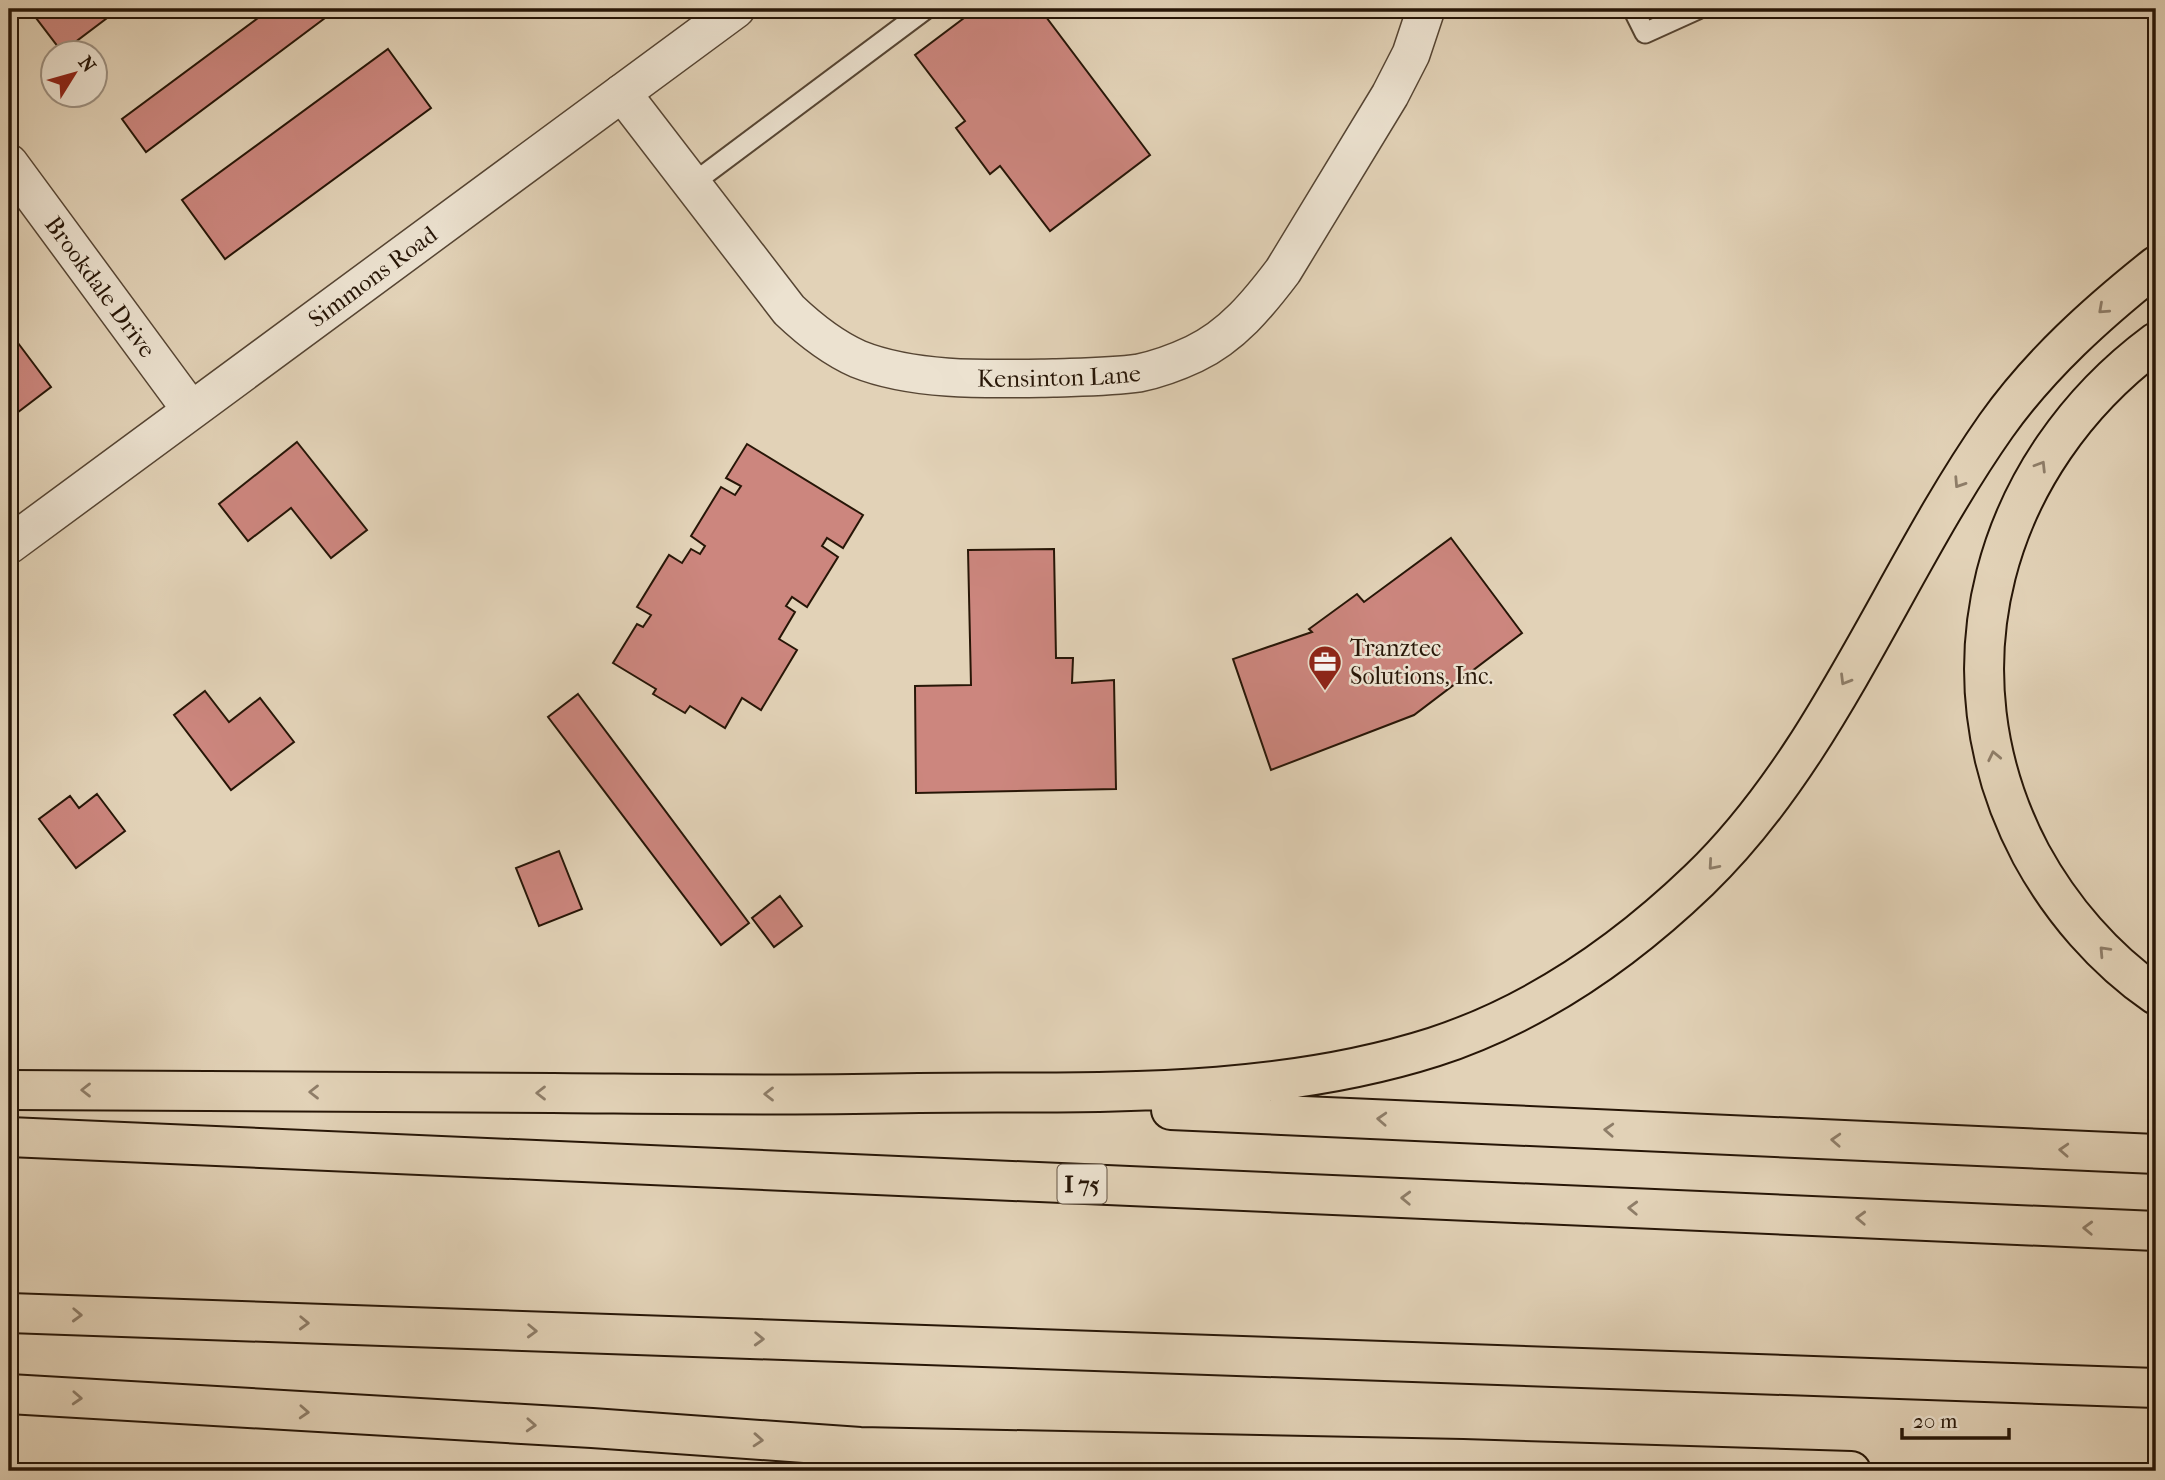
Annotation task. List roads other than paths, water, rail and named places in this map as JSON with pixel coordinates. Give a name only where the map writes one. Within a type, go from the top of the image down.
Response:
[{"type":"highway","points":[[9,1090],[837,1095],[1173,1089],[1280,1081],[1359,1067],[1437,1046],[1511,1015],[1582,976],[1657,919],[1705,874],[1758,812],[1805,747],[1954,491],[1998,423],[2049,361],[2106,305],[2156,266]]},
{"type":"highway","points":[[2156,342],[2105,385],[2069,425],[2039,469],[2014,517],[1997,567],[1987,620],[1984,673],[1987,726],[1998,779],[2018,828],[2042,875],[2074,919],[2110,959],[2156,995]]},
{"type":"highway","points":[[837,1095],[2156,1154]]},
{"type":"highway","name":"I 75","points":[[9,1137],[2156,1230]]},
{"type":"highway","points":[[9,1313],[2156,1388]]},
{"type":"highway","points":[[9,1394],[860,1447],[1463,1459],[1851,1471]]},
{"type":"highway","points":[[1463,1459],[1524,1471]]},
{"type":"street","name":"Simmons Road","points":[[9,545],[736,9]]},
{"type":"street","name":"Kensinton Lane","points":[[622,93],[789,310],[810,330],[833,346],[858,359],[885,368],[942,376],[1042,378],[1139,373],[1168,365],[1204,348],[1244,318],[1283,271],[1390,96],[1411,54],[1426,9]]},
{"type":"street","name":"Brookdale Drive","points":[[9,163],[191,411]]},
{"type":"lane","points":[[692,184],[926,9]]},
{"type":"lane","points":[[1633,9],[1645,33],[1698,9]]},
{"type":"place","name":"Tranztec Solutions, Inc.","points":[[1325,692]]}]
